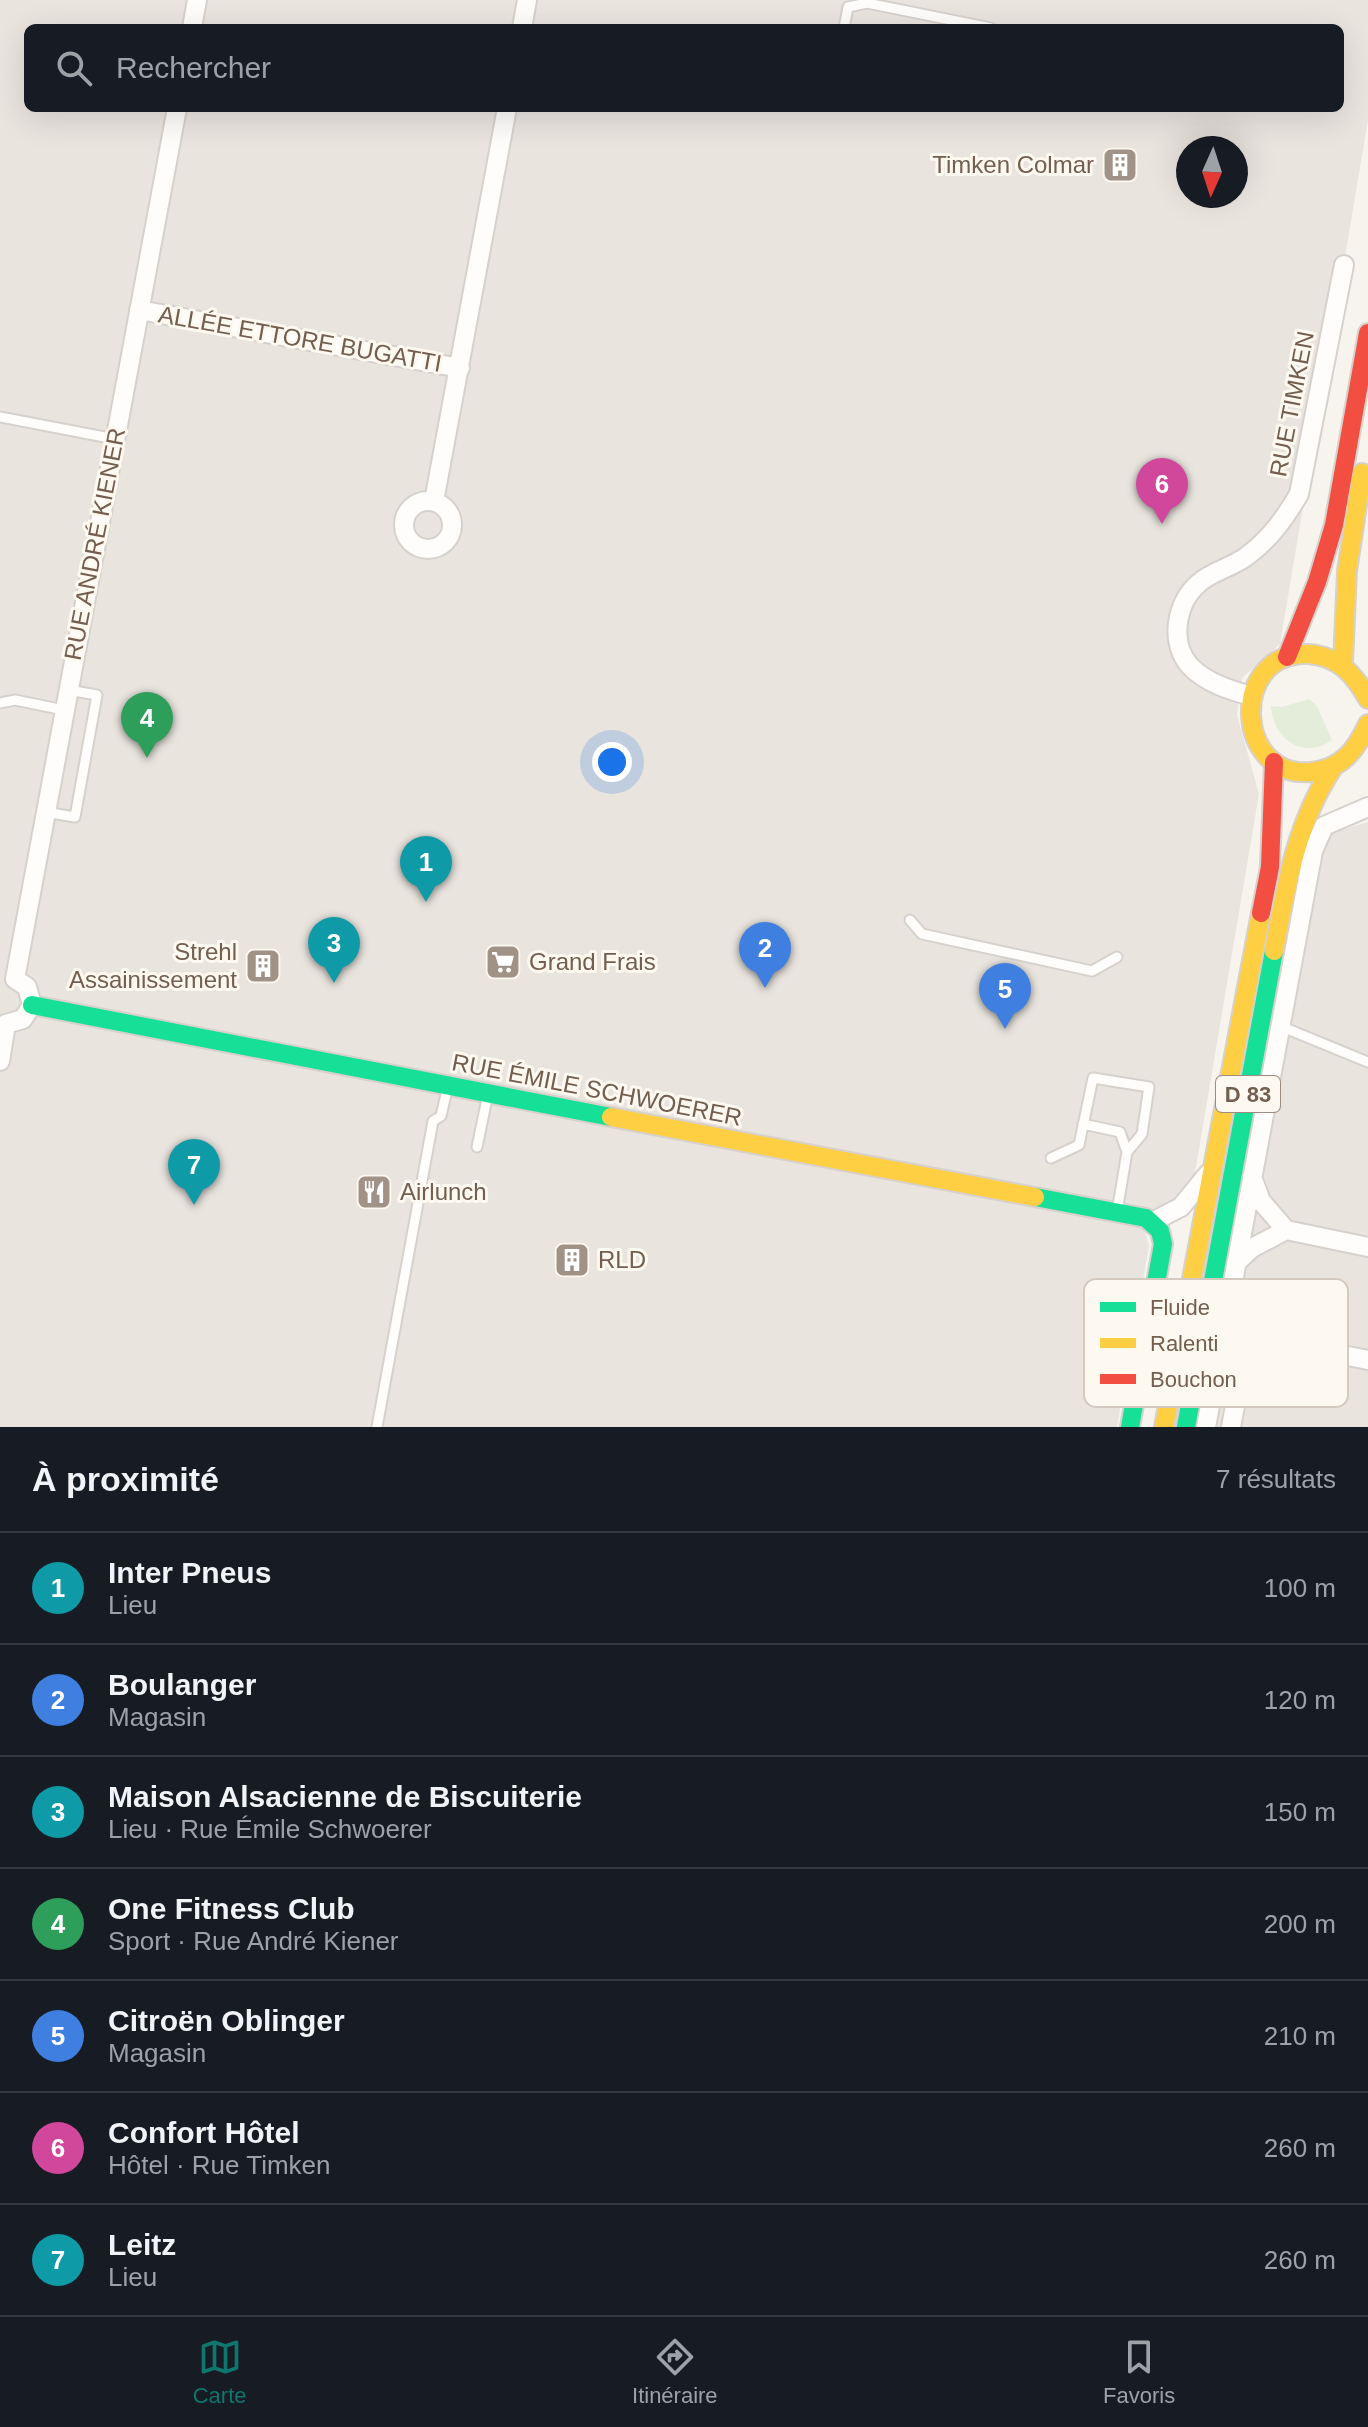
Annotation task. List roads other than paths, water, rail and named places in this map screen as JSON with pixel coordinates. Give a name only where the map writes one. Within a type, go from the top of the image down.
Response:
[{"type":"main road","points":[[1287,657],[1317,582],[1334,525],[1368,333]]},
{"type":"main road","points":[[1343,663],[1347,571],[1368,441]]},
{"type":"main road","points":[[1368,699],[1357,675],[1343,663],[1316,653],[1287,657],[1261,677],[1251,696],[1252,733],[1259,746],[1274,762],[1303,773],[1332,769],[1361,754],[1368,724]]},
{"type":"main road","name":"D 83","points":[[1192,1279],[1270,867],[1274,762]]},
{"type":"main road","name":"D 83","points":[[1213,1279],[1289,869],[1312,800],[1332,769]]},
{"type":"main road","name":"RUE ÉMILE SCHWOERER","points":[[32,1005],[65,1014],[1117,1212],[1152,1222]]},
{"type":"main road","points":[[1152,1222],[1160,1231],[1163,1244],[1157,1279]]},
{"type":"main road","points":[[1130,1427],[1134,1407]]},
{"type":"main road","name":"D 83","points":[[1164,1427],[1168,1407]]},
{"type":"main road","name":"D 83","points":[[1186,1427],[1190,1407]]},
{"type":"street","points":[[193,24],[197,0]]},
{"type":"street","points":[[523,24],[527,0]]},
{"type":"street","name":"RUE ANDRÉ KIENER","points":[[8,982],[45,812],[176,112]]},
{"type":"street","name":"ALLÉE ETTORE BUGATTI","points":[[434,501],[506,112]]},
{"type":"street","name":"RUE TIMKEN","points":[[1251,696],[1218,686],[1189,665],[1176,630],[1180,605],[1199,582],[1247,556],[1279,527],[1299,494],[1344,265]]},
{"type":"street","name":"ALLÉE ETTORE BUGATTI","points":[[139,310],[460,368]]},
{"type":"street","points":[[1233,1279],[1313,851],[1324,826],[1368,807]]},
{"type":"street","points":[[0,1061],[3,1021],[23,1019],[32,1005],[27,987],[8,982]]},
{"type":"street","points":[[1152,1222],[1181,1207],[1213,1169]]},
{"type":"street","points":[[1252,1177],[1261,1201],[1286,1230],[1368,1247]]},
{"type":"street","points":[[1236,1263],[1252,1248],[1286,1230]]},
{"type":"street","points":[[1348,1356],[1368,1360]]},
{"type":"street","points":[[1206,1427],[1210,1407]]},
{"type":"street","points":[[1223,1407],[1232,1427]]},
{"type":"street","points":[[1232,1427],[1236,1407]]},
{"type":"lane","points":[[845,24],[848,7],[867,3],[971,24]]},
{"type":"lane","points":[[0,417],[115,439]]},
{"type":"lane","points":[[45,812],[75,817],[97,695],[67,690]]},
{"type":"lane","points":[[0,703],[15,700],[64,710]]},
{"type":"lane","points":[[910,920],[922,934],[1092,971],[1117,957]]},
{"type":"lane","points":[[1280,1026],[1368,1062]]},
{"type":"lane","points":[[1051,1158],[1079,1145],[1093,1078],[1149,1087],[1142,1134],[1127,1152]]},
{"type":"lane","points":[[377,1427],[430,1134],[433,1121],[441,1116],[448,1087]]},
{"type":"lane","points":[[477,1147],[488,1094]]},
{"type":"lane","points":[[1083,1124],[1120,1132],[1127,1152],[1117,1212]]},
{"type":"place","name":"Timken Colmar","points":[[1120,165]]},
{"type":"place","name":"Confort Hôtel","points":[[1162,524]]},
{"type":"place","name":"One Fitness Club","points":[[147,758]]},
{"type":"place","name":"Inter Pneus","points":[[426,902]]},
{"type":"place","name":"Grand Frais","points":[[503,962]]},
{"type":"place","name":"Strehl Assainissement","points":[[263,966]]},
{"type":"place","name":"Maison Alsacienne de Biscuiterie","points":[[334,983]]},
{"type":"place","name":"Boulanger","points":[[765,988]]},
{"type":"place","name":"Citroën Oblinger","points":[[1005,1029]]},
{"type":"place","name":"Airlunch","points":[[374,1192]]},
{"type":"place","name":"Leitz","points":[[194,1205]]},
{"type":"place","name":"RLD","points":[[572,1260]]}]
